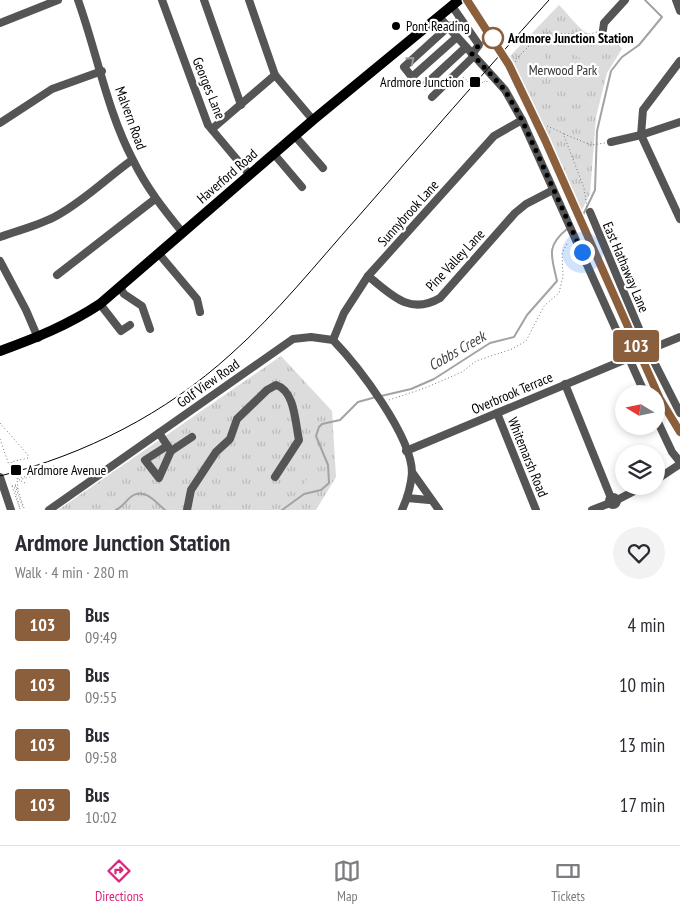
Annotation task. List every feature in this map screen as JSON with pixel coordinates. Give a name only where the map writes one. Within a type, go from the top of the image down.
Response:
[{"type":"main road","name":"Haverford Road","points":[[0,351],[38,338],[74,321],[100,304],[312,120],[440,18],[455,3]]},
{"type":"street","points":[[0,23],[38,4],[58,0]]},
{"type":"street","name":"Malvern Road","points":[[78,0],[102,71],[118,127],[132,160],[154,198],[183,233]]},
{"type":"street","name":"Georges Lane","points":[[162,0],[208,126],[250,175]]},
{"type":"street","points":[[204,0],[241,105]]},
{"type":"street","points":[[249,0],[275,75],[312,120]]},
{"type":"street","points":[[467,0],[509,65],[552,154],[576,213],[660,399],[680,432]]},
{"type":"street","points":[[603,30],[604,23],[625,0]]},
{"type":"street","points":[[676,0],[680,11]]},
{"type":"street","points":[[432,97],[473,55],[479,45],[461,20],[455,3]]},
{"type":"street","points":[[440,18],[505,90],[522,120],[641,385]]},
{"type":"street","points":[[457,37],[412,77],[404,67],[448,27],[461,20]]},
{"type":"street","points":[[425,85],[466,47]]},
{"type":"street","points":[[680,61],[643,110],[641,135],[680,219]]},
{"type":"street","points":[[0,123],[52,89],[102,71]]},
{"type":"street","points":[[212,129],[275,75]]},
{"type":"street","name":"Sunnybrook Lane","points":[[333,340],[344,312],[368,276],[494,136],[522,120]]},
{"type":"street","points":[[607,142],[641,135],[680,122]]},
{"type":"street","points":[[295,136],[323,168]]},
{"type":"street","points":[[274,154],[302,188]]},
{"type":"street","points":[[0,237],[56,216],[90,195],[112,174],[132,160]]},
{"type":"street","name":"Pine Valley Lane","points":[[368,276],[406,304],[429,304],[440,298],[515,213],[526,204],[553,190]]},
{"type":"street","points":[[57,276],[154,198]]},
{"type":"street","name":"East Hathaway Lane","points":[[590,212],[648,350],[680,413]]},
{"type":"street","points":[[159,254],[197,299],[200,312]]},
{"type":"street","points":[[0,261],[26,310],[38,338]]},
{"type":"street","points":[[120,287],[124,294],[142,306],[150,329]]},
{"type":"street","points":[[100,304],[121,331],[130,325]]},
{"type":"street","name":"Golf View Road","points":[[49,510],[293,339],[311,337],[333,340]]},
{"type":"street","points":[[648,350],[680,337]]},
{"type":"street","points":[[333,340],[357,366],[378,397],[406,451],[412,472],[429,500],[439,510]]},
{"type":"street","name":"Overbrook Terrace","points":[[406,451],[629,358]]},
{"type":"street","points":[[565,384],[614,503]]},
{"type":"street","points":[[187,510],[191,490],[216,452],[230,439],[237,419],[267,390],[276,385],[283,387],[289,394],[299,440],[275,476]]},
{"type":"street","name":"Whitemarsh Road","points":[[497,412],[536,510]]},
{"type":"street","points":[[158,433],[169,449],[192,437]]},
{"type":"street","points":[[664,435],[680,463],[665,474]]},
{"type":"street","points":[[402,510],[407,498],[412,472]]},
{"type":"street","points":[[0,477],[11,510]]},
{"type":"street","points":[[592,510],[614,503],[628,495]]},
{"type":"street","points":[[407,498],[429,500]]},
{"type":"path","points":[[519,68],[515,60],[542,33],[590,34],[603,30]]},
{"type":"path","points":[[462,76],[468,81],[465,84]]},
{"type":"path","points":[[482,82],[486,80],[491,85]]},
{"type":"path","points":[[543,118],[547,127],[591,145],[607,142]]},
{"type":"path","points":[[563,133],[584,188],[585,203]]},
{"type":"path","points":[[378,397],[397,398],[426,388],[462,372],[476,361],[526,341],[544,306],[559,293],[563,276],[562,253],[572,230]]},
{"type":"path","points":[[0,423],[28,455],[28,458],[11,462],[12,465],[9,465],[0,439]]},
{"type":"path","points":[[18,480],[39,474],[39,471],[56,465]]},
{"type":"path","points":[[18,480],[37,473],[36,470]]},
{"type":"path","points":[[16,489],[24,508],[16,489],[12,486],[21,509],[16,489],[20,475]]},
{"type":"path","points":[[18,480],[26,484]]},
{"type":"green space","name":"Merwood Park","points":[[559,5],[582,30],[595,37],[612,36],[622,49],[607,73],[596,117],[590,194],[581,212],[550,139],[510,56]]},
{"type":"green space","points":[[574,36],[588,49],[579,58],[565,46]]},
{"type":"green space","points":[[538,45],[542,50],[546,64],[541,72],[530,76],[520,58]]},
{"type":"green space","points":[[582,64],[596,77],[595,81],[583,93],[573,87],[568,77]]},
{"type":"green space","points":[[281,356],[332,411],[336,477],[316,510],[58,510]]},
{"type":"green space","points":[[311,463],[316,465],[321,481],[317,487],[305,488],[303,485],[309,476]]},
{"type":"waterway","name":"Cobbs Creek","points":[[582,217],[595,190],[597,131],[611,71],[622,57],[639,45],[662,17],[645,0]]},
{"type":"waterway","name":"Cobbs Creek","points":[[381,396],[411,389],[434,379],[490,343],[514,337],[527,315],[557,281],[552,259],[553,247],[555,241],[567,229]]},
{"type":"waterway","name":"Cobbs Creek","points":[[282,510],[304,494],[321,490],[329,483],[328,465],[316,436],[319,427],[322,424],[340,420],[358,402],[376,397]]},
{"type":"waterway","name":"Cobbs Creek","points":[[116,510],[137,494],[150,497],[165,510]]},
{"type":"tram line","points":[[0,476],[32,467],[93,444],[152,413],[206,376],[248,338],[296,288],[549,0]]},
{"type":"bus line","name":"103","points":[[467,0],[509,65],[552,154],[576,213],[660,399],[680,432]]},
{"type":"place","name":"Pont Reading","points":[[396,26]]},
{"type":"place","name":"Ardmore Junction Station","points":[[493,38]]},
{"type":"place","name":"Ardmore Junction","points":[[475,82]]},
{"type":"place","name":"Ardmore Avenue","points":[[16,470]]},
{"type":"route","points":[[493,38],[479,45],[472,54],[505,90],[522,120],[582,252]]}]
